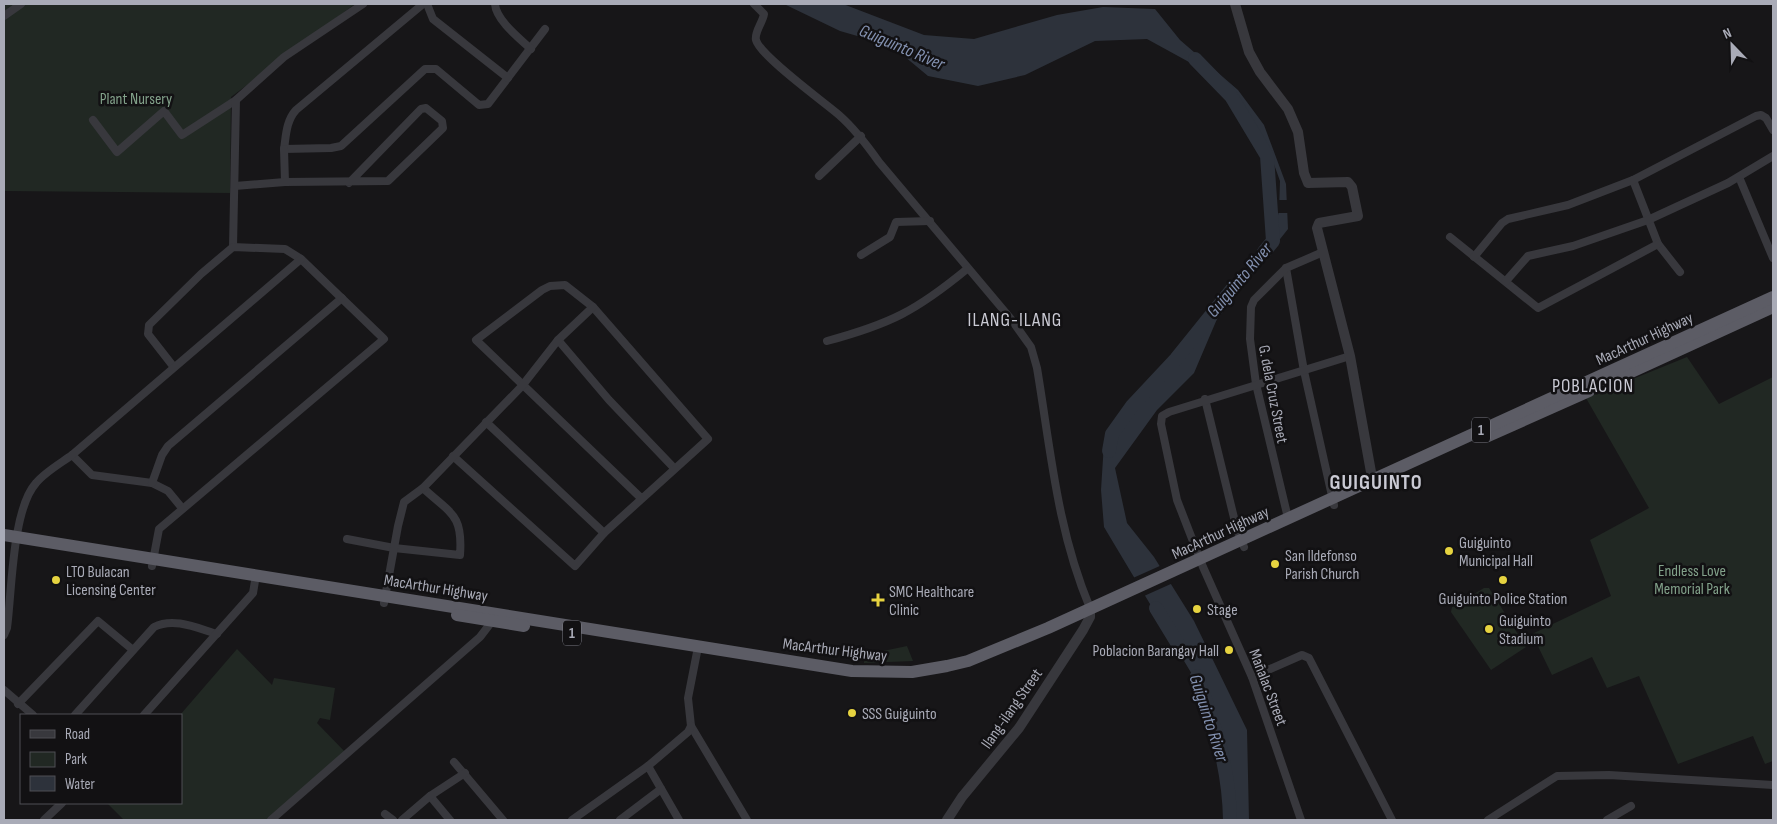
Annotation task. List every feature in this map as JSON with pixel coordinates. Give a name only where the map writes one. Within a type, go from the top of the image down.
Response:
[{"type":"highway","name":"MacArthur Highway","points":[[4,535],[12,541],[698,650],[852,671],[912,672],[968,661],[1126,597],[1773,297]]},
{"type":"highway","name":"MacArthur Highway","points":[[1376,482],[1773,307]]},
{"type":"highway","name":"MacArthur Highway","points":[[1242,543],[1288,518],[1332,502]]},
{"type":"street","points":[[4,16],[22,4]]},
{"type":"street","points":[[93,120],[117,152],[164,110],[182,135],[236,100],[284,57],[363,4]]},
{"type":"street","points":[[285,182],[284,149],[291,116],[425,4],[433,19],[508,78]]},
{"type":"street","points":[[495,4],[496,10],[517,37],[531,48]]},
{"type":"street","points":[[754,4],[764,14],[756,35],[757,42],[774,61],[839,115],[861,136],[879,162],[930,221],[967,269],[1011,319],[1033,353],[1061,521],[1073,565],[1090,612]]},
{"type":"street","points":[[1235,4],[1249,52],[1260,72],[1288,109],[1298,132],[1304,173],[1308,183],[1348,182],[1352,187],[1358,216],[1319,223],[1318,228],[1350,356],[1371,472],[1376,482]]},
{"type":"street","points":[[284,149],[341,146],[425,69],[436,69],[479,105],[488,104],[546,30]]},
{"type":"street","points":[[233,247],[236,100]]},
{"type":"street","points":[[235,186],[285,182],[349,183],[388,181],[443,128],[442,121],[426,108],[421,109],[349,183]]},
{"type":"street","points":[[1474,257],[1502,223],[1508,219],[1568,205],[1633,180],[1756,116],[1761,115],[1766,118],[1773,130]]},
{"type":"street","points":[[818,176],[861,136]]},
{"type":"street","points":[[1506,282],[1531,255],[1573,246],[1648,220],[1739,177],[1773,156]]},
{"type":"street","points":[[1739,177],[1773,258]]},
{"type":"street","points":[[1633,180],[1658,244],[1680,272]]},
{"type":"street","points":[[861,255],[890,237],[896,222],[930,221]]},
{"type":"street","points":[[1450,237],[1534,306],[1543,307],[1658,244]]},
{"type":"street","points":[[153,562],[159,529],[384,338],[301,259],[285,249],[233,247],[201,274],[149,325],[148,334],[173,366]]},
{"type":"street","name":"G. dela Cruz Street","points":[[1288,518],[1256,384],[1250,339],[1251,307],[1254,300],[1286,268],[1323,252]]},
{"type":"street","points":[[4,636],[12,541],[28,496],[36,482],[72,455],[173,366],[301,259]]},
{"type":"street","points":[[1286,268],[1304,371],[1332,502]]},
{"type":"street","points":[[827,341],[870,329],[898,318],[926,302],[967,269]]},
{"type":"street","points":[[454,456],[575,566],[604,533],[708,439],[593,307],[565,285],[550,286],[476,340],[641,498]]},
{"type":"street","points":[[152,483],[162,455],[168,446],[342,298]]},
{"type":"street","points":[[385,600],[404,502],[422,488],[522,386],[558,340],[593,307]]},
{"type":"street","points":[[558,340],[609,400],[674,468]]},
{"type":"street","name":"Mañalac Street","points":[[1301,820],[1252,677],[1196,565],[1177,500],[1161,424],[1162,416],[1169,412],[1205,399],[1350,356]]},
{"type":"street","points":[[1205,399],[1242,543]]},
{"type":"street","points":[[486,422],[604,533]]},
{"type":"street","points":[[72,455],[92,475],[152,483],[168,491],[182,508]]},
{"type":"street","points":[[347,539],[394,548],[460,555],[460,525],[422,488]]},
{"type":"street","points":[[145,714],[253,593],[256,579]]},
{"type":"street","name":"Ilang-ilang Street","points":[[948,820],[962,797],[1019,728],[1078,638],[1090,612]]},
{"type":"street","points":[[272,820],[480,637],[493,617]]},
{"type":"street","points":[[18,704],[98,621],[133,650]]},
{"type":"street","points":[[76,714],[154,626],[174,622],[217,634]]},
{"type":"street","points":[[698,650],[688,698],[691,726],[747,820]]},
{"type":"street","points":[[1252,677],[1302,655],[1309,658],[1392,820]]},
{"type":"street","points":[[4,690],[32,714]]},
{"type":"street","points":[[572,820],[648,766],[688,732],[691,726]]},
{"type":"street","points":[[454,762],[503,820]]},
{"type":"street","points":[[648,766],[680,820]]},
{"type":"street","points":[[402,820],[430,796],[464,773]]},
{"type":"street","points":[[1488,820],[1550,778],[1557,776],[1609,775],[1773,785]]},
{"type":"street","points":[[620,820],[662,789]]},
{"type":"street","points":[[430,796],[450,820]]},
{"type":"street","points":[[44,820],[61,804]]},
{"type":"street","points":[[1607,820],[1631,806]]},
{"type":"street","points":[[385,814],[393,820]]},
{"type":"green space","name":"Plant Nursery","points":[[4,4],[355,4],[231,97],[230,193],[4,191]]},
{"type":"green space","name":"Endless Love Memorial Park","points":[[1687,357],[1719,404],[1773,377],[1773,761],[1765,764],[1753,736],[1678,764],[1639,676],[1607,688],[1592,657],[1552,675],[1532,634],[1611,596],[1590,540],[1649,508],[1586,398]]},
{"type":"green space","name":"Guiguinto Stadium","points":[[1484,588],[1489,588],[1526,647],[1491,670],[1451,612],[1452,607]]},
{"type":"green space","points":[[907,646],[913,661],[864,663],[864,655]]},
{"type":"green space","points":[[237,649],[272,685],[274,678],[335,688],[330,720],[320,718],[317,723],[347,754],[269,820],[124,820],[108,804],[182,804],[181,714]]},
{"type":"water","points":[[784,4],[843,4],[924,35],[974,39],[1057,15],[1103,7],[1155,9],[1180,40],[1238,90],[1264,125],[1286,184],[1288,229],[1217,319],[1194,373],[1157,410],[1115,468],[1127,523],[1154,557],[1194,621],[1247,730],[1249,820],[1235,820],[1226,751],[1202,691],[1104,527],[1101,490],[1104,443],[1166,372],[1198,341],[1230,288],[1271,243],[1279,211],[1280,181],[1267,145],[1209,73],[1147,39],[1095,41],[1025,75],[978,86],[928,76],[892,46],[840,31]]},
{"type":"pier","points":[[1277,200],[1290,200],[1290,213],[1276,213]]},
{"type":"pier","points":[[1162,565],[1173,583],[1144,596],[1133,578]]},
{"type":"waterway","name":"Guiguinto River","points":[[1195,59],[1231,96],[1267,156],[1273,241],[1264,252]]},
{"type":"waterway","name":"Guiguinto River","points":[[1109,451],[1112,434],[1132,406],[1176,359],[1234,287]]},
{"type":"waterway","name":"Guiguinto River","points":[[1156,608],[1181,649]]},
{"type":"waterway","name":"Guiguinto River","points":[[1197,676],[1220,746],[1227,781],[1230,820]]},
{"type":"place","name":"Guiguinto Municipal Hall","points":[[1449,551]]},
{"type":"place","name":"San Ildefonso Parish Church","points":[[1275,564]]},
{"type":"place","name":"LTO Bulacan Licensing Center","points":[[56,580]]},
{"type":"place","name":"Guiguinto Police Station","points":[[1503,580]]},
{"type":"place","name":"SMC Healthcare Clinic","points":[[878,600]]},
{"type":"place","name":"Stage","points":[[1197,609]]},
{"type":"place","name":"Guiguinto Stadium","points":[[1489,629]]},
{"type":"place","name":"Poblacion Barangay Hall","points":[[1229,650]]},
{"type":"place","name":"SSS Guiguinto","points":[[852,713]]},
{"type":"district","name":"ILANG-ILANG","points":[[1015,319]]},
{"type":"district","name":"POBLACION","points":[[1593,385]]},
{"type":"district","name":"GUIGUINTO","points":[[1376,482]]}]
